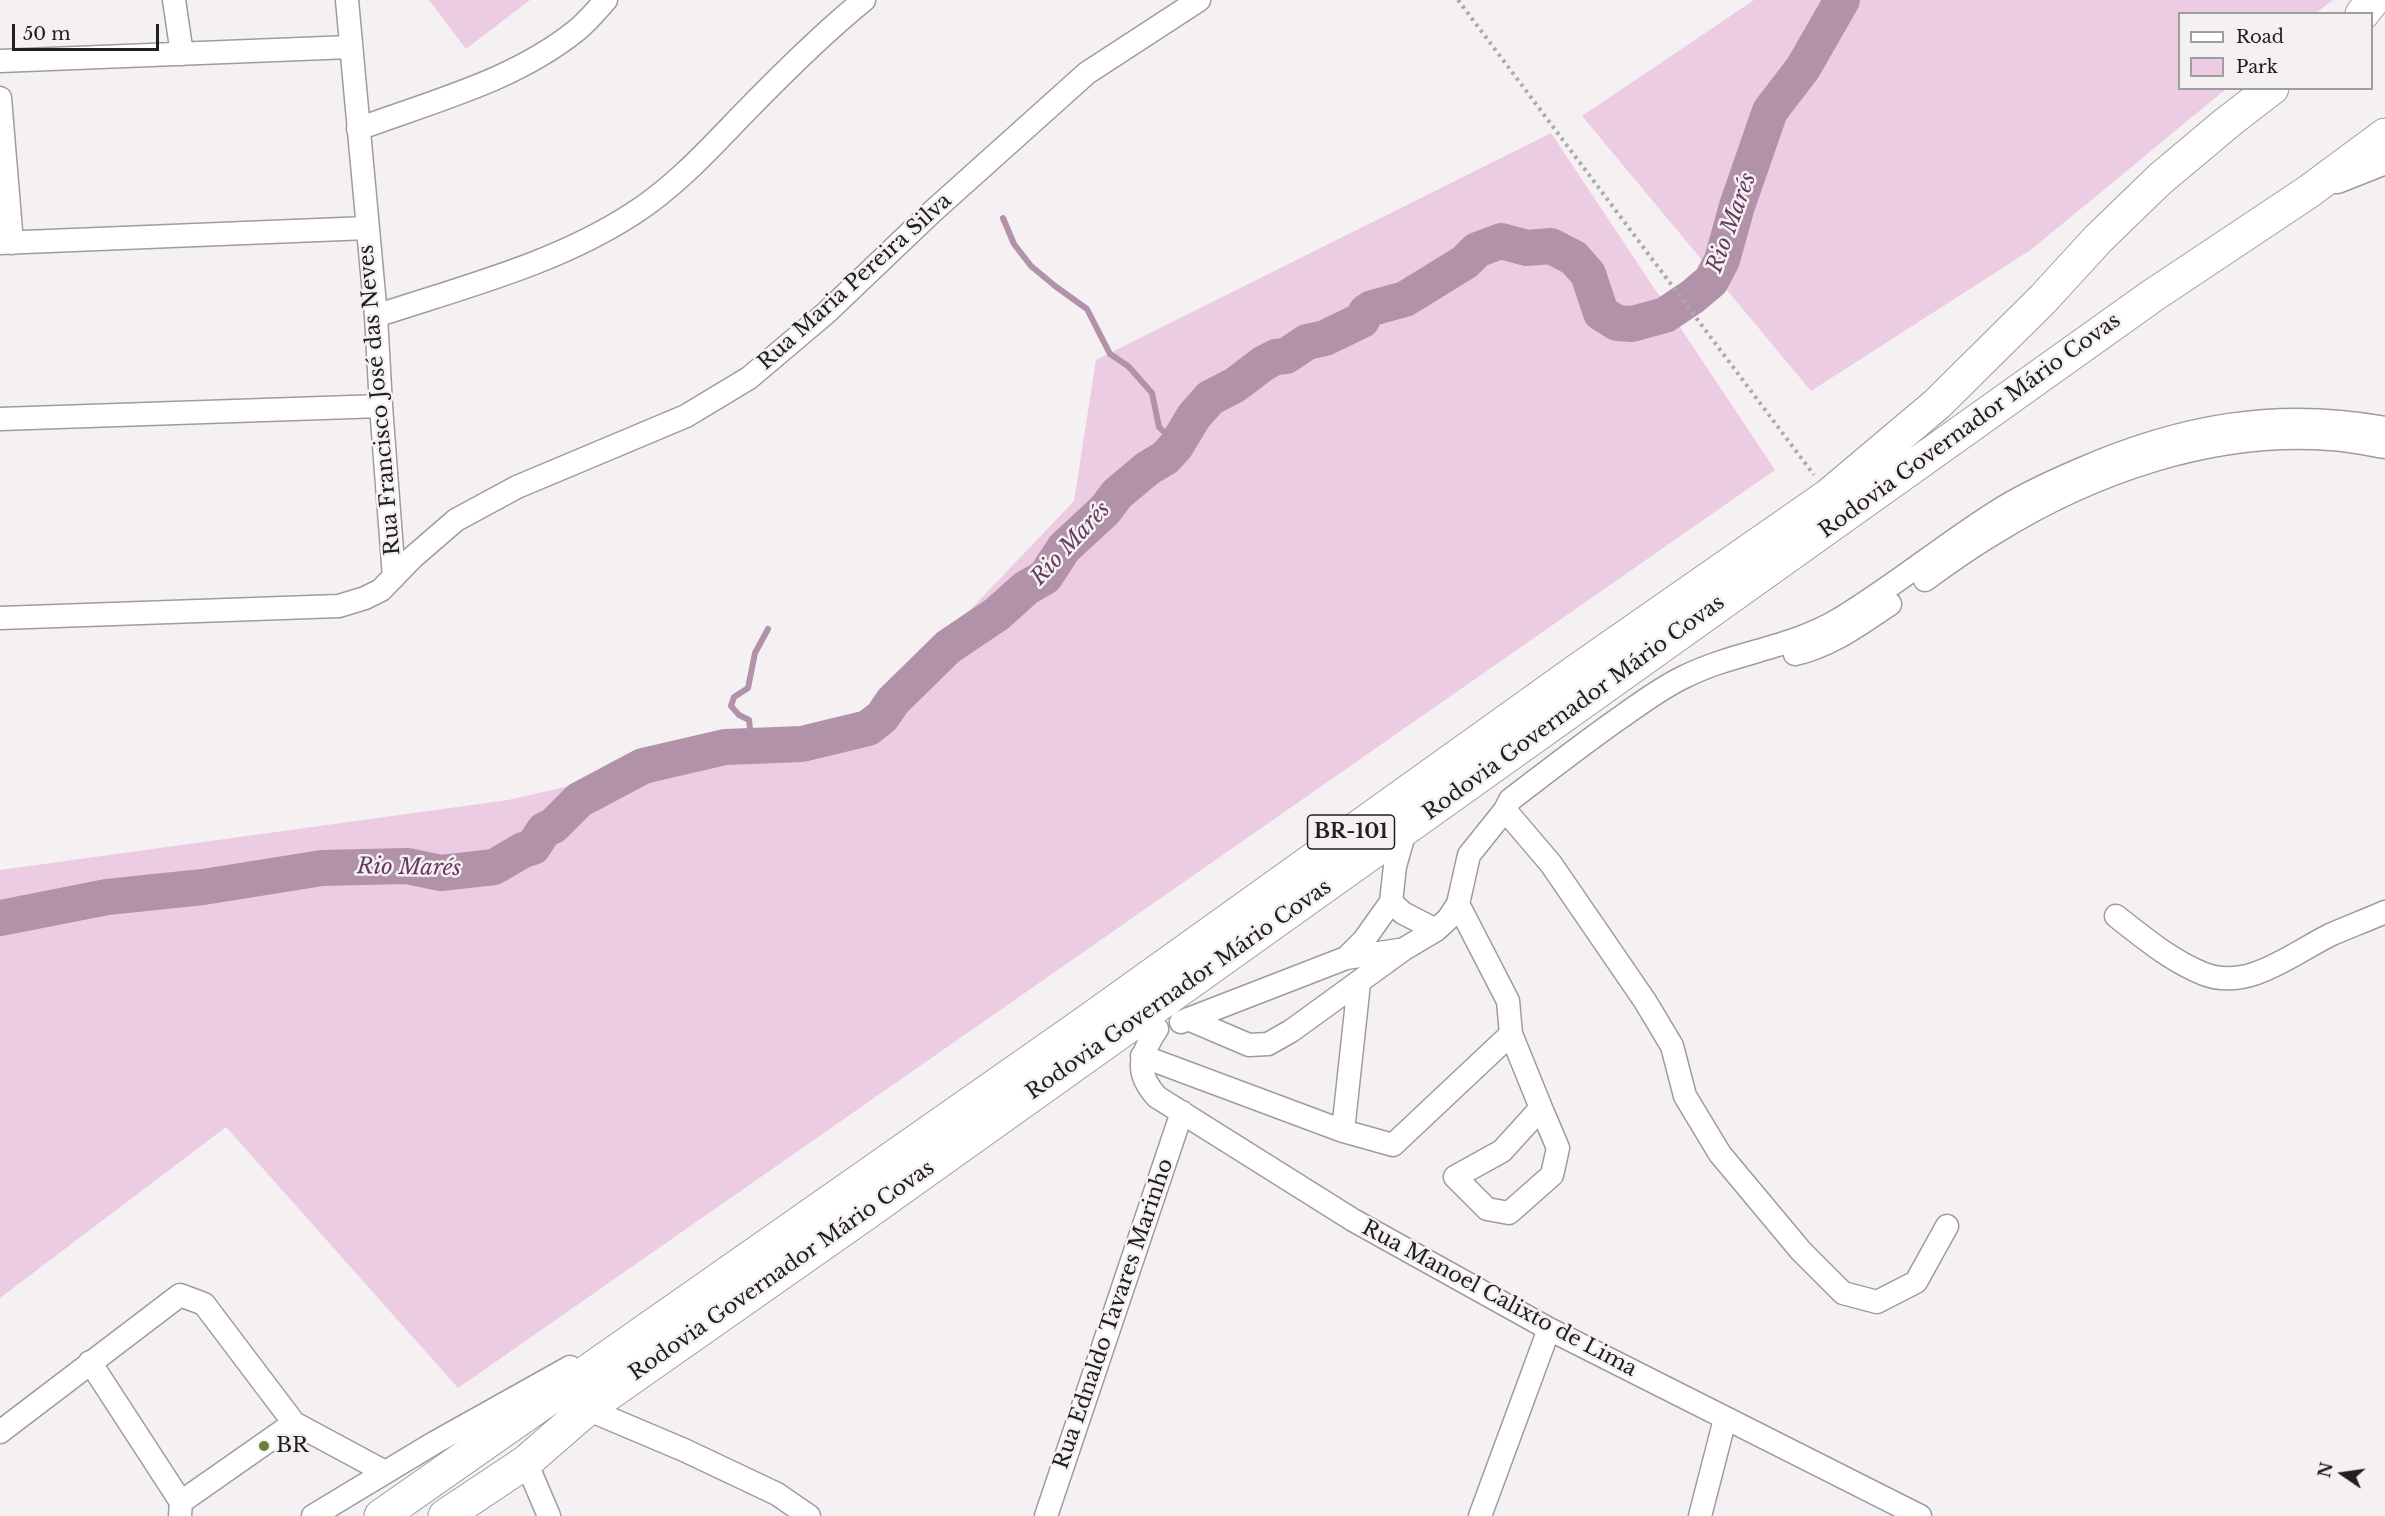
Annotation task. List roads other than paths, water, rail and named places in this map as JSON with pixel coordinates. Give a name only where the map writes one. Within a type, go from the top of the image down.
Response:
[{"type":"highway","points":[[2364,12],[2373,0]]},
{"type":"highway","name":"Rodovia Governador Mário Covas","points":[[381,1516],[1075,1030],[1578,670],[1829,495],[1937,404],[2160,179],[2269,90]]},
{"type":"highway","name":"Rodovia Governador Mário Covas","points":[[445,1516],[526,1462],[587,1409],[1095,1050],[2152,296],[2308,192],[2385,135]]},
{"type":"main road","points":[[2308,192],[2385,160]]},
{"type":"street","points":[[174,0],[182,54]]},
{"type":"street","name":"Rua Francisco José das Neves","points":[[0,618],[339,606],[381,590],[394,577],[376,316],[366,228],[347,0]]},
{"type":"street","points":[[358,129],[511,72],[549,51],[579,28],[606,0]]},
{"type":"street","points":[[376,316],[540,261],[596,236],[635,212],[680,179],[785,71],[864,0]]},
{"type":"street","name":"Rua Maria Pereira Silva","points":[[394,577],[412,558],[456,520],[516,487],[686,416],[749,378],[826,313],[981,166],[1088,73],[1199,0]]},
{"type":"street","points":[[0,61],[350,47]]},
{"type":"street","points":[[0,98],[6,243],[366,228]]},
{"type":"street","points":[[0,419],[381,406]]},
{"type":"street","points":[[1188,1019],[1249,1045],[1268,1044],[1292,1031],[1449,919],[1458,904],[1469,855],[1505,810],[1510,800],[1597,734],[1685,676],[1722,661],[1808,635],[1837,620],[1997,511],[2044,485],[2160,439],[2251,421],[2305,419],[2385,428]]},
{"type":"street","points":[[1505,810],[1516,807],[1630,724],[1685,689],[1730,669],[1800,653],[1826,644],[1847,633],[1993,534],[2054,500],[2107,475],[2196,450],[2271,439],[2331,439],[2385,447]]},
{"type":"street","points":[[1505,810],[1551,864],[1645,1001],[1672,1046],[1685,1096],[1720,1154],[1801,1251],[1843,1293],[1877,1302],[1916,1282],[1947,1226]]},
{"type":"street","points":[[1346,958],[1364,940],[1391,902],[1395,866],[1406,828]]},
{"type":"street","points":[[1391,902],[1403,913],[1436,930]]},
{"type":"street","points":[[1458,904],[1508,1001],[1510,1034],[1558,1148],[1552,1174],[1509,1213],[1488,1209],[1455,1177],[1502,1151],[1541,1108]]},
{"type":"street","points":[[2116,916],[2183,964],[2205,975],[2230,979],[2253,975],[2331,935],[2385,912]]},
{"type":"street","points":[[1095,1050],[1188,1019],[1346,958],[1404,949]]},
{"type":"street","points":[[1343,1131],[1359,983]]},
{"type":"street","points":[[1157,1029],[1142,1056],[1343,1131],[1393,1145],[1510,1034]]},
{"type":"street","name":"Rua Manoel Calixto de Lima","points":[[1142,1056],[1141,1069],[1149,1088],[1157,1097],[1353,1220],[1549,1329],[1920,1516]]},
{"type":"street","name":"Rua Ednaldo Tavares Marinho","points":[[1046,1516],[1182,1112]]},
{"type":"street","points":[[0,1432],[180,1295],[204,1304],[294,1423],[385,1472]]},
{"type":"street","points":[[313,1516],[385,1472],[671,1311]]},
{"type":"street","points":[[1480,1516],[1549,1329]]},
{"type":"street","points":[[90,1362],[181,1509],[294,1423]]},
{"type":"street","points":[[587,1409],[684,1450],[777,1494],[809,1516]]},
{"type":"street","points":[[1700,1516],[1725,1419]]},
{"type":"street","points":[[526,1462],[549,1516]]},
{"type":"waterway","name":"Rio Marés","points":[[0,918],[107,897],[203,887],[322,868],[407,866],[441,873],[494,867],[523,850],[533,847],[544,830],[553,826],[579,800],[643,766],[725,747],[802,744],[868,728],[882,717],[893,701],[948,647],[997,614],[1026,588],[1045,577],[1064,548],[1105,510],[1117,494],[1148,468],[1165,458],[1176,446],[1194,416],[1210,398],[1235,385],[1264,363],[1276,357],[1286,356],[1307,342],[1325,338],[1362,320],[1366,312],[1372,308],[1405,299],[1465,262],[1477,250],[1501,241],[1527,248],[1551,246],[1574,258],[1588,274],[1601,313],[1617,323],[1632,324],[1665,315],[1692,297],[1711,281],[1722,260],[1737,206],[1770,111],[1803,68],[1842,0]]},
{"type":"waterway","points":[[1003,218],[1014,244],[1031,266],[1087,309],[1110,354],[1128,366],[1152,393],[1159,427],[1166,434],[1180,438]]},
{"type":"waterway","points":[[752,746],[749,720],[739,715],[731,706],[734,697],[748,688],[755,653],[768,629]]},
{"type":"place","name":"BR","points":[[264,1446]]}]
